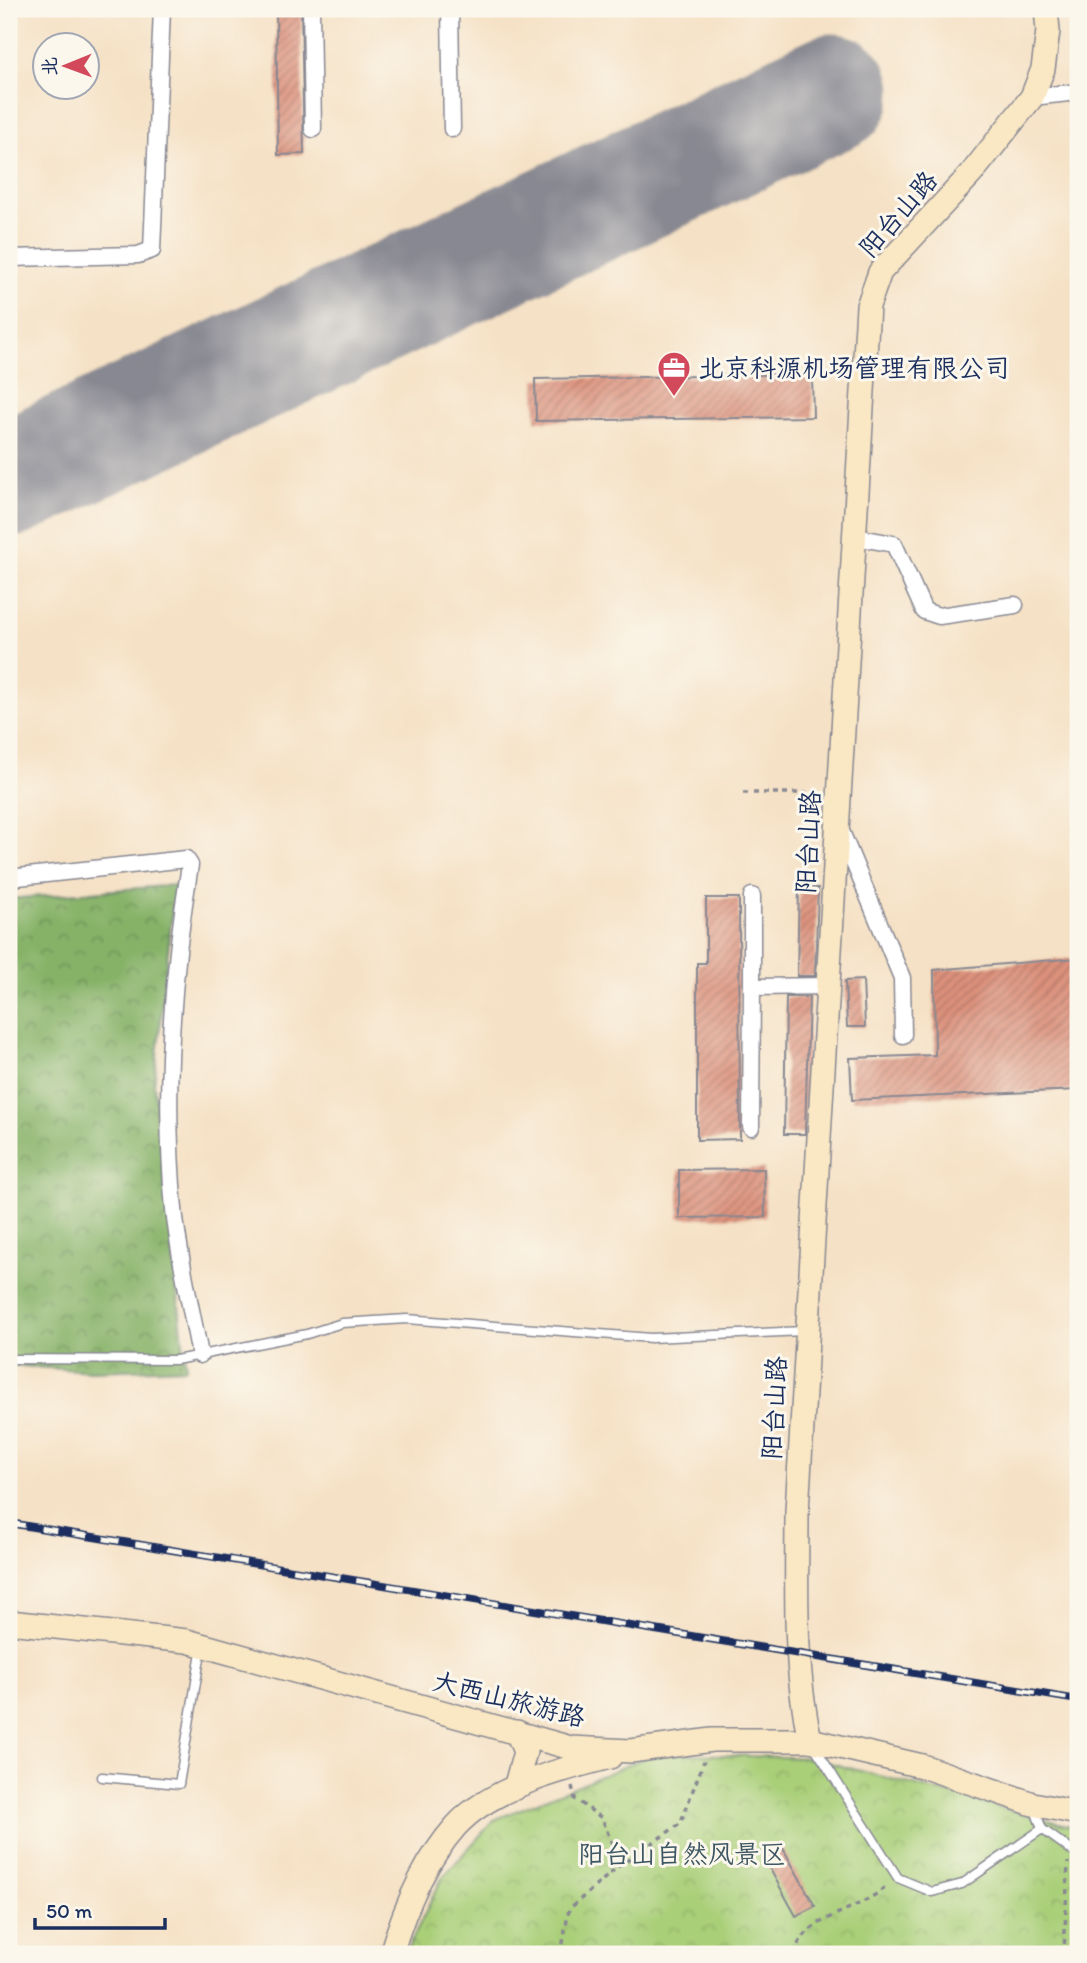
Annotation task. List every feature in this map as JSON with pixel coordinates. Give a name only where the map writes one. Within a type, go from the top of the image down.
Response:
[{"type":"street","points":[[9,258],[138,255],[152,250],[162,9]]},
{"type":"street","points":[[312,9],[313,129]]},
{"type":"street","points":[[450,9],[452,129]]},
{"type":"street","name":"阳台山路","points":[[810,1740],[803,1709],[797,1511],[867,306],[880,272],[971,174],[1032,97],[1043,69],[1048,31],[1046,9]]},
{"type":"street","points":[[1032,97],[1078,92]]},
{"type":"street","points":[[855,537],[894,544],[924,611],[939,616],[1015,605]]},
{"type":"street","points":[[838,823],[902,978],[903,1035]]},
{"type":"street","points":[[9,878],[186,859],[190,865],[174,960],[167,1094],[174,1211],[200,1355]]},
{"type":"street","points":[[751,1127],[752,896]]},
{"type":"street","points":[[752,987],[828,986]]},
{"type":"street","name":"大西山旅游路","points":[[9,1622],[87,1629],[202,1645],[571,1748],[631,1751],[712,1740],[810,1740],[922,1766],[1033,1804],[1078,1813]]},
{"type":"street","points":[[515,1788],[525,1752],[517,1732]]},
{"type":"street","points":[[391,1954],[399,1927],[422,1879],[457,1825],[515,1788],[568,1767],[631,1751]]},
{"type":"lane","points":[[9,1359],[176,1360],[307,1334],[342,1323],[407,1319],[651,1338],[807,1331]]},
{"type":"lane","points":[[102,1777],[179,1784],[202,1645]]},
{"type":"lane","points":[[810,1740],[896,1876],[932,1892],[962,1884],[1042,1829]]},
{"type":"lane","points":[[1033,1804],[1042,1829],[1078,1855]]},
{"type":"path","points":[[743,793],[839,793]]},
{"type":"path","points":[[561,1954],[569,1909],[620,1865],[680,1825],[712,1740]]},
{"type":"path","points":[[568,1767],[575,1799],[602,1818],[620,1865]]},
{"type":"path","points":[[1064,1954],[1069,1849]]},
{"type":"path","points":[[794,1954],[799,1941],[811,1928],[876,1897],[896,1876]]},
{"type":"green space","points":[[175,885],[154,1085],[186,1368],[91,1371],[9,1365],[9,899]]},
{"type":"green space","name":"阳台山自然风景区","points":[[656,1753],[811,1758],[1078,1828],[1078,1954],[405,1954],[442,1878],[494,1820]]},
{"type":"building","points":[[276,9],[301,9],[304,154],[278,155]]},
{"type":"building","name":"北京科源机场管理有限公司","points":[[812,374],[813,417],[536,421],[535,379]]},
{"type":"building","points":[[799,887],[818,888],[815,976],[797,976]]},
{"type":"building","points":[[706,898],[739,898],[740,1139],[697,1140],[697,963],[706,963]]},
{"type":"building","points":[[1078,958],[1078,1090],[852,1100],[850,1058],[935,1055],[934,970]]},
{"type":"building","points":[[863,980],[865,1027],[847,1027],[845,981]]},
{"type":"building","points":[[786,997],[809,997],[805,1134],[784,1134]]},
{"type":"building","points":[[764,1169],[765,1217],[679,1218],[679,1170]]},
{"type":"building","points":[[780,1843],[815,1906],[796,1916],[761,1853]]},
{"type":"runway","points":[[9,479],[833,92]]},
{"type":"railway","points":[[9,1523],[1078,1700]]},
{"type":"place","name":"北京科源机场管理有限公司","points":[[674,398]]}]
